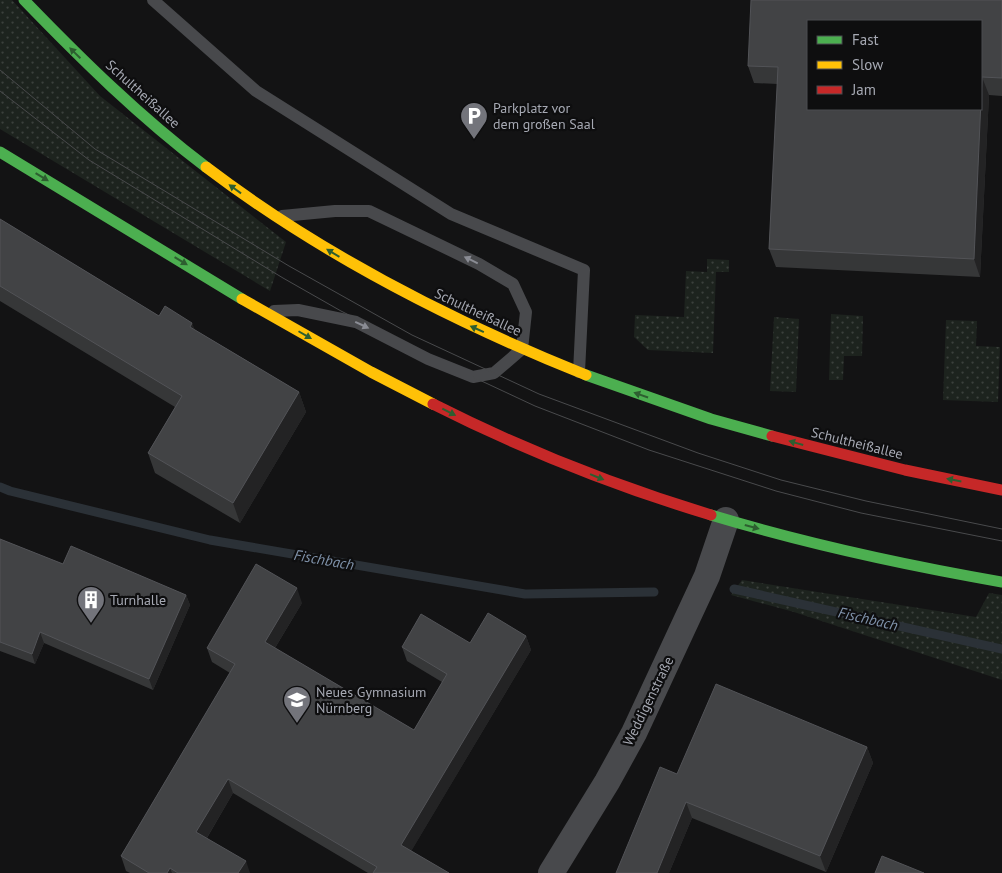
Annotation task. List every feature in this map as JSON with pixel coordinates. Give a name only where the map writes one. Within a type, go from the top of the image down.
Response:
[{"type":"main road","name":"Schultheißallee","points":[[24,0],[143,116],[233,188],[364,271],[468,325],[579,372],[710,418],[809,447],[887,467],[1002,490]]},
{"type":"main road","points":[[0,152],[263,311],[411,392],[501,436],[606,480],[679,506],[726,520],[918,567],[1002,582]]},
{"type":"street","name":"Weddigenstraße","points":[[551,873],[607,782],[634,732],[707,576],[726,520]]},
{"type":"lane","points":[[153,0],[256,91],[451,214],[584,270],[579,372]]},
{"type":"lane","points":[[263,311],[298,310],[356,322],[428,359],[473,377],[494,373],[522,349],[526,312],[513,284],[479,264],[369,211],[335,211],[275,216]]},
{"type":"shaded area","points":[[0,0],[12,0],[100,96],[286,242],[270,291],[0,129]]},
{"type":"shaded area","points":[[707,259],[729,260],[729,272],[716,272],[713,353],[648,350],[634,337],[635,315],[684,317],[686,271],[707,272]]},
{"type":"shaded area","points":[[831,314],[863,316],[862,356],[844,356],[843,380],[829,380]]},
{"type":"shaded area","points":[[774,317],[799,319],[796,392],[770,391]]},
{"type":"shaded area","points":[[946,320],[977,321],[976,346],[1000,347],[998,402],[943,400]]},
{"type":"shaded area","points":[[742,580],[976,617],[989,593],[1002,595],[1002,680],[794,612],[731,595]]},
{"type":"building","points":[[751,0],[1002,0],[1002,78],[982,77],[982,20],[807,20],[807,110],[981,110],[974,259],[769,249],[778,67],[748,66]]},
{"type":"building","points":[[0,219],[159,316],[165,306],[192,323],[190,327],[299,392],[233,503],[148,453],[182,396],[0,286]]},
{"type":"building","name":"Turnhalle","points":[[0,539],[63,564],[71,546],[186,595],[149,679],[40,632],[32,654],[0,642]]},
{"type":"building","points":[[256,564],[297,588],[265,642],[414,730],[447,674],[402,647],[421,614],[470,643],[488,613],[526,636],[401,845],[449,873],[373,873],[377,867],[228,779],[196,832],[246,861],[238,873],[178,873],[170,868],[167,873],[149,873],[121,856],[235,664],[207,648]]},
{"type":"building","points":[[716,684],[867,747],[820,856],[686,802],[657,873],[616,873],[660,767],[677,774]]},
{"type":"building","points":[[882,856],[924,873],[875,873]]},
{"type":"waterway","name":"Fischbach","points":[[0,487],[210,540],[525,594],[654,592]]},
{"type":"waterway","name":"Fischbach","points":[[734,589],[1002,649]]},
{"type":"tram line","points":[[0,70],[95,149],[289,266],[412,335],[539,394],[698,453],[781,480],[866,501],[1002,529]]},
{"type":"tram line","points":[[0,91],[89,160],[283,278],[341,311],[535,406],[649,450],[776,491],[861,513],[1002,541]]},
{"type":"traffic: fast","points":[[24,0],[112,87],[206,167]]},
{"type":"traffic: fast","points":[[0,152],[242,299]]},
{"type":"traffic: fast","points":[[586,375],[711,419],[772,436]]},
{"type":"traffic: fast","points":[[711,515],[856,553],[1002,582]]},
{"type":"traffic: slow","points":[[206,167],[295,229],[389,284],[486,332],[586,375]]},
{"type":"traffic: slow","points":[[242,299],[371,372],[433,404]]},
{"type":"traffic: jam","points":[[433,404],[569,466],[711,515]]},
{"type":"traffic: jam","points":[[772,436],[905,470],[1002,490]]},
{"type":"place","name":"Parkplatz vor dem großen Saal","points":[[474,140]]},
{"type":"place","name":"Turnhalle","points":[[91,624]]},
{"type":"place","name":"Neues Gymnasium Nürnberg","points":[[297,724]]}]
